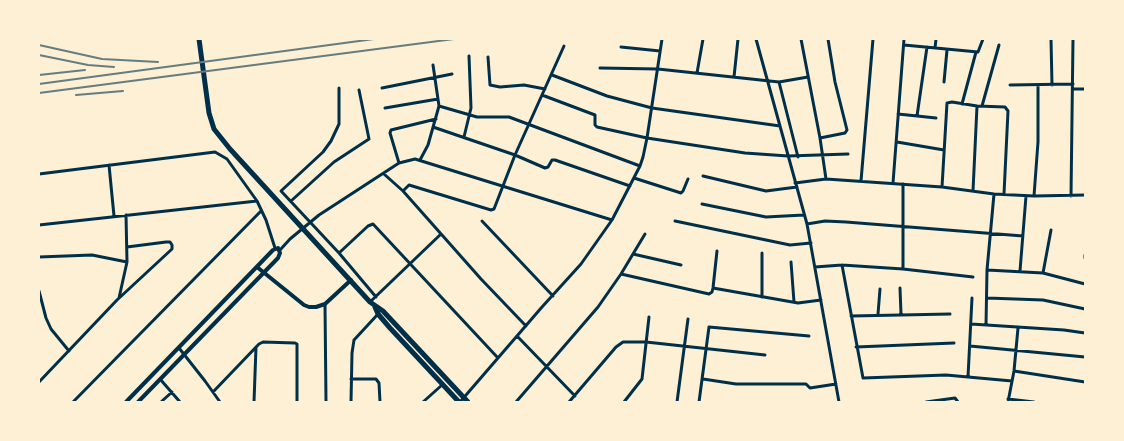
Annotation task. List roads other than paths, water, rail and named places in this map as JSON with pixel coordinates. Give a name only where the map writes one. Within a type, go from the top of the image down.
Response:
[{"type":"highway","points":[[199,39],[209,113],[214,129],[230,149],[463,401]]},
{"type":"highway","points":[[380,312],[443,384],[463,401]]},
{"type":"street","points":[[463,401],[517,336],[581,264],[612,220],[640,166],[648,138],[662,39]]},
{"type":"street","points":[[698,73],[703,39]]},
{"type":"street","points":[[734,77],[738,39]]},
{"type":"street","points":[[756,39],[807,224],[839,402]]},
{"type":"street","points":[[801,39],[826,179]]},
{"type":"street","points":[[820,138],[845,133],[847,130],[835,82],[828,39]]},
{"type":"street","points":[[861,181],[873,39]]},
{"type":"street","points":[[893,183],[904,39]]},
{"type":"street","points":[[935,48],[936,39]]},
{"type":"street","points":[[904,45],[976,52],[980,51],[984,39]]},
{"type":"street","points":[[1051,39],[1052,85]]},
{"type":"street","points":[[1071,196],[1074,89],[1073,39]]},
{"type":"street","points":[[982,106],[999,45]]},
{"type":"street","points":[[403,192],[409,185],[492,210],[494,209],[515,155],[564,46]]},
{"type":"street","points":[[621,47],[660,51]]},
{"type":"street","points":[[917,116],[927,47]]},
{"type":"street","points":[[944,82],[947,50]]},
{"type":"street","points":[[962,104],[976,52]]},
{"type":"street","points":[[464,137],[470,116],[468,56]]},
{"type":"street","points":[[488,57],[490,85],[500,87],[524,85],[545,89]]},
{"type":"street","points":[[420,160],[428,145],[439,106],[433,65]]},
{"type":"street","points":[[600,68],[658,69],[779,82],[808,77]]},
{"type":"street","points":[[382,88],[452,74]]},
{"type":"street","points":[[552,75],[607,96],[652,108],[780,126]]},
{"type":"street","points":[[779,82],[798,157]]},
{"type":"street","points":[[1010,85],[1073,84]]},
{"type":"street","points":[[1034,196],[1038,142],[1038,85]]},
{"type":"street","points":[[339,88],[340,117],[337,130],[328,146],[282,189],[282,192],[339,253],[376,297]]},
{"type":"street","points":[[1074,89],[1085,89]]},
{"type":"street","points":[[291,201],[334,162],[369,138],[360,90]]},
{"type":"street","points":[[542,95],[595,115],[595,125],[597,127],[648,138],[745,152],[798,157],[848,154]]},
{"type":"street","points":[[385,108],[438,99]]},
{"type":"street","points":[[942,187],[947,105],[952,102],[977,106],[1004,107],[1007,109],[1004,194]]},
{"type":"street","points":[[439,106],[470,116],[483,118],[509,117],[640,166]]},
{"type":"street","points":[[973,191],[977,106]]},
{"type":"street","points":[[898,114],[936,118]]},
{"type":"street","points":[[399,163],[390,130],[436,119]]},
{"type":"street","points":[[433,128],[515,155],[545,168],[548,167],[552,160],[555,160],[630,186]]},
{"type":"street","points":[[896,142],[944,150]]},
{"type":"street","points":[[39,174],[215,152],[227,159],[257,201],[268,225],[280,255],[278,258],[138,402]]},
{"type":"street","points":[[126,402],[257,267],[277,249],[310,222],[399,163],[412,159],[420,160],[612,220]]},
{"type":"street","points":[[109,165],[114,216]]},
{"type":"street","points":[[384,174],[403,192],[526,326]]},
{"type":"street","points":[[703,176],[766,191],[826,179],[942,187],[994,194],[1085,196]]},
{"type":"street","points":[[634,178],[681,193],[688,179]]},
{"type":"street","points":[[903,184],[903,269]]},
{"type":"street","points":[[986,325],[987,270],[994,194]]},
{"type":"street","points":[[1020,271],[1026,196]]},
{"type":"street","points":[[39,225],[257,201]]},
{"type":"street","points":[[702,204],[766,217],[804,215]]},
{"type":"street","points":[[73,402],[261,211]]},
{"type":"street","points":[[119,299],[127,262],[126,215]]},
{"type":"street","points":[[482,221],[553,296]]},
{"type":"street","points":[[675,221],[790,245],[811,243]]},
{"type":"street","points":[[807,224],[824,221],[846,222],[1023,236]]},
{"type":"street","points":[[339,253],[372,223],[499,358]]},
{"type":"street","points":[[1043,273],[1051,230]]},
{"type":"street","points":[[372,304],[376,297],[441,234]]},
{"type":"street","points":[[516,402],[598,307],[645,234]]},
{"type":"street","points":[[39,382],[119,299],[172,249],[172,245],[170,242],[166,242],[127,248]]},
{"type":"street","points":[[621,274],[707,294],[712,292],[718,251]]},
{"type":"street","points":[[762,253],[762,297]]},
{"type":"street","points":[[633,254],[681,265]]},
{"type":"street","points":[[39,257],[92,255],[127,262]]},
{"type":"street","points":[[790,262],[794,302]]},
{"type":"street","points":[[815,267],[842,265],[903,269],[972,277]]},
{"type":"street","points":[[842,265],[861,372],[864,378],[940,375],[1012,381]]},
{"type":"street","points":[[257,267],[304,305],[316,307],[325,304],[352,280]]},
{"type":"street","points":[[987,270],[1043,273],[1085,284]]},
{"type":"street","points":[[713,288],[794,302],[807,303],[821,300]]},
{"type":"street","points":[[900,288],[902,314]]},
{"type":"street","points":[[878,314],[880,289]]},
{"type":"street","points":[[39,291],[46,318],[69,351]]},
{"type":"street","points":[[968,377],[972,298]]},
{"type":"street","points":[[987,298],[1049,301],[1085,309]]},
{"type":"street","points":[[325,304],[326,402]]},
{"type":"street","points":[[352,402],[351,379],[354,340],[380,312]]},
{"type":"street","points":[[851,316],[950,314]]},
{"type":"street","points":[[624,402],[641,381],[649,317]]},
{"type":"street","points":[[677,402],[688,320]]},
{"type":"street","points":[[971,324],[1085,333]]},
{"type":"street","points":[[699,402],[708,329],[710,327],[808,336]]},
{"type":"street","points":[[1018,328],[1017,350],[1008,400],[1034,402]]},
{"type":"street","points":[[517,336],[575,396]]},
{"type":"street","points":[[213,392],[256,346],[263,342],[296,343],[297,402]]},
{"type":"street","points":[[569,402],[620,344],[626,342],[646,342],[765,355]]},
{"type":"street","points":[[856,346],[954,343]]},
{"type":"street","points":[[254,402],[256,346]]},
{"type":"street","points":[[970,346],[1085,357]]},
{"type":"street","points":[[179,348],[220,402]]},
{"type":"street","points":[[1014,371],[1085,382]]},
{"type":"street","points":[[703,378],[736,384],[804,384],[810,388],[836,384]]},
{"type":"street","points":[[160,379],[180,402]]},
{"type":"street","points":[[351,379],[376,379],[379,383],[380,402]]},
{"type":"street","points":[[423,402],[443,384]]},
{"type":"street","points":[[162,402],[172,392]]},
{"type":"street","points":[[926,402],[952,398],[958,402]]},
{"type":"railway","points":[[39,84],[374,39]]},
{"type":"railway","points":[[39,93],[454,39]]},
{"type":"railway","points":[[39,45],[102,59],[158,62]]},
{"type":"railway","points":[[39,55],[88,65],[114,67]]},
{"type":"railway","points":[[39,75],[85,70]]},
{"type":"railway","points":[[76,95],[123,91]]}]
